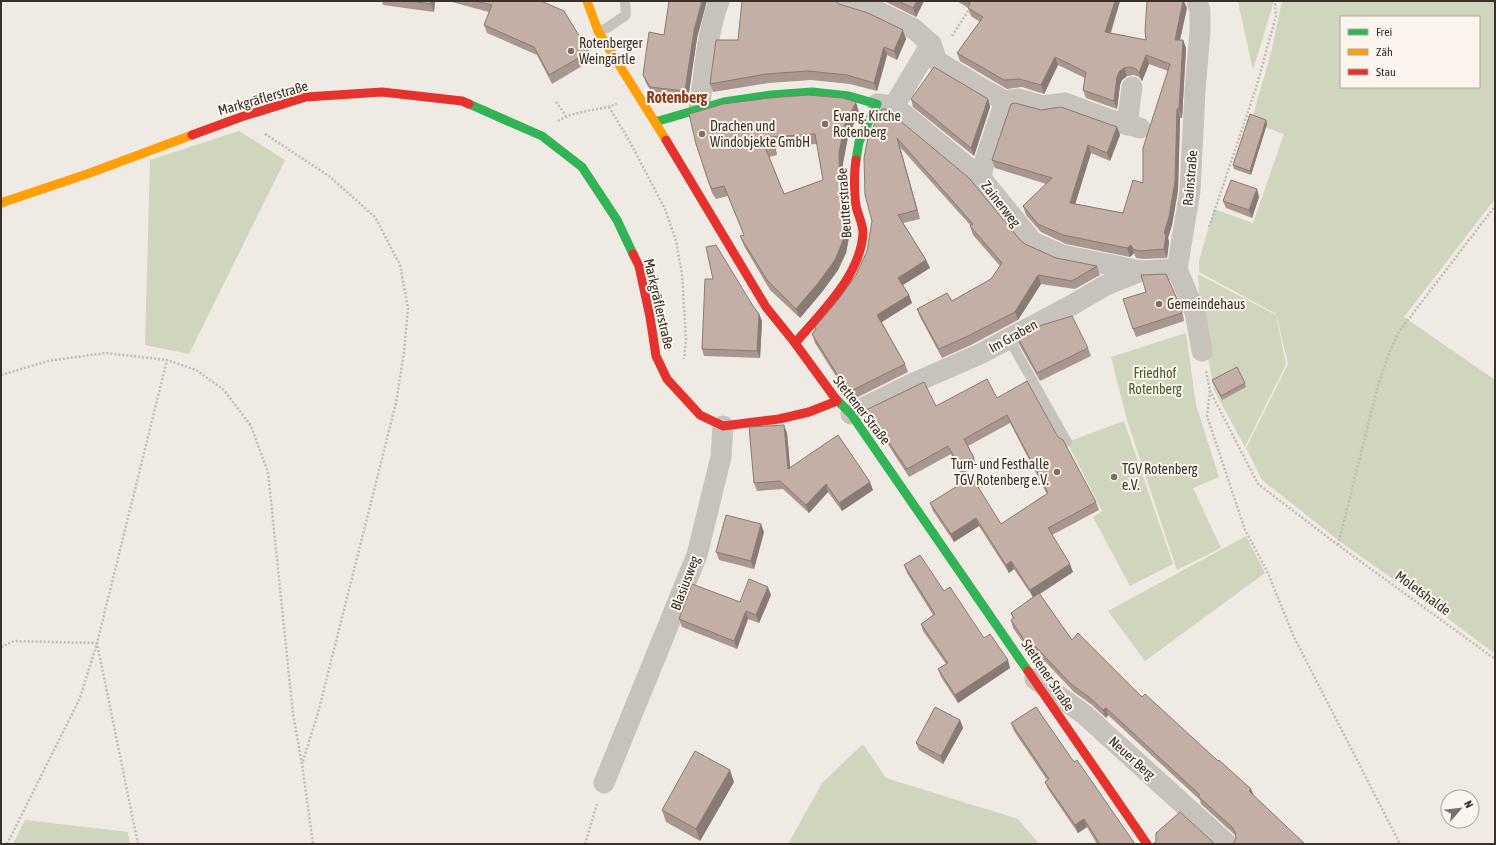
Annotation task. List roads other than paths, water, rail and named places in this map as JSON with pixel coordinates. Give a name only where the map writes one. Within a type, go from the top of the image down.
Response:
[{"type":"street","name":"Stettener Straße","points":[[587,1],[598,31],[655,122],[766,307],[844,407],[1148,844]]},
{"type":"street","points":[[699,108],[712,19],[719,1]]},
{"type":"street","points":[[846,1],[874,10],[914,29],[934,52],[981,88],[1005,101],[1019,99],[1043,106],[1065,103],[1133,126],[1132,87]]},
{"type":"street","name":"Rainstraße","points":[[1177,269],[1190,191],[1195,91],[1200,31],[1200,11],[1197,1]]},
{"type":"street","points":[[655,122],[724,102],[771,95],[812,92],[849,96],[886,105],[934,52]]},
{"type":"street","name":"Markgräflerstraße","points":[[1,204],[241,117],[306,97],[382,92],[462,101],[542,136],[582,167],[617,220],[639,266],[656,356],[667,380],[700,415],[723,426]]},
{"type":"street","points":[[981,178],[984,163],[1005,101]]},
{"type":"street","name":"Zainerweg","points":[[886,105],[981,178],[1032,242],[1062,255],[1141,271]]},
{"type":"street","name":"Beutterstraße","points":[[795,343],[832,300],[849,276],[858,257],[863,232],[856,205],[855,165],[858,142],[886,105]]},
{"type":"street","points":[[1177,269],[1195,312],[1202,351]]},
{"type":"street","name":"Im Graben","points":[[844,407],[916,382],[980,354],[1106,285],[1141,271],[1177,269]]},
{"type":"street","points":[[723,426],[779,419],[809,412],[844,407]]},
{"type":"street","name":"Blasiusweg","points":[[604,783],[697,555],[721,457],[723,426]]},
{"type":"street","name":"Neuer Berg","points":[[1032,677],[1084,715],[1227,844]]},
{"type":"lane","points":[[598,31],[607,28],[626,15],[625,1]]},
{"type":"lane","points":[[1008,339],[1067,442]]},
{"type":"place","name":"Rotenberger Weingärtle","points":[[571,51]]},
{"type":"place","name":"Evang. Kirche Rotenberg","points":[[825,124]]},
{"type":"place","name":"Drachen und Windobjekte GmbH","points":[[702,134]]},
{"type":"place","name":"Gemeindehaus","points":[[1159,304]]},
{"type":"place","name":"Turn- und Festhalle TGV Rotenberg e.V.","points":[[1057,472]]},
{"type":"place","name":"TGV Rotenberg e.V.","points":[[1114,477]]},
{"type":"district","name":"Rotenberg","points":[[677,97]]},
{"type":"park label","name":"Friedhof Rotenberg","points":[[1155,382]]}]
